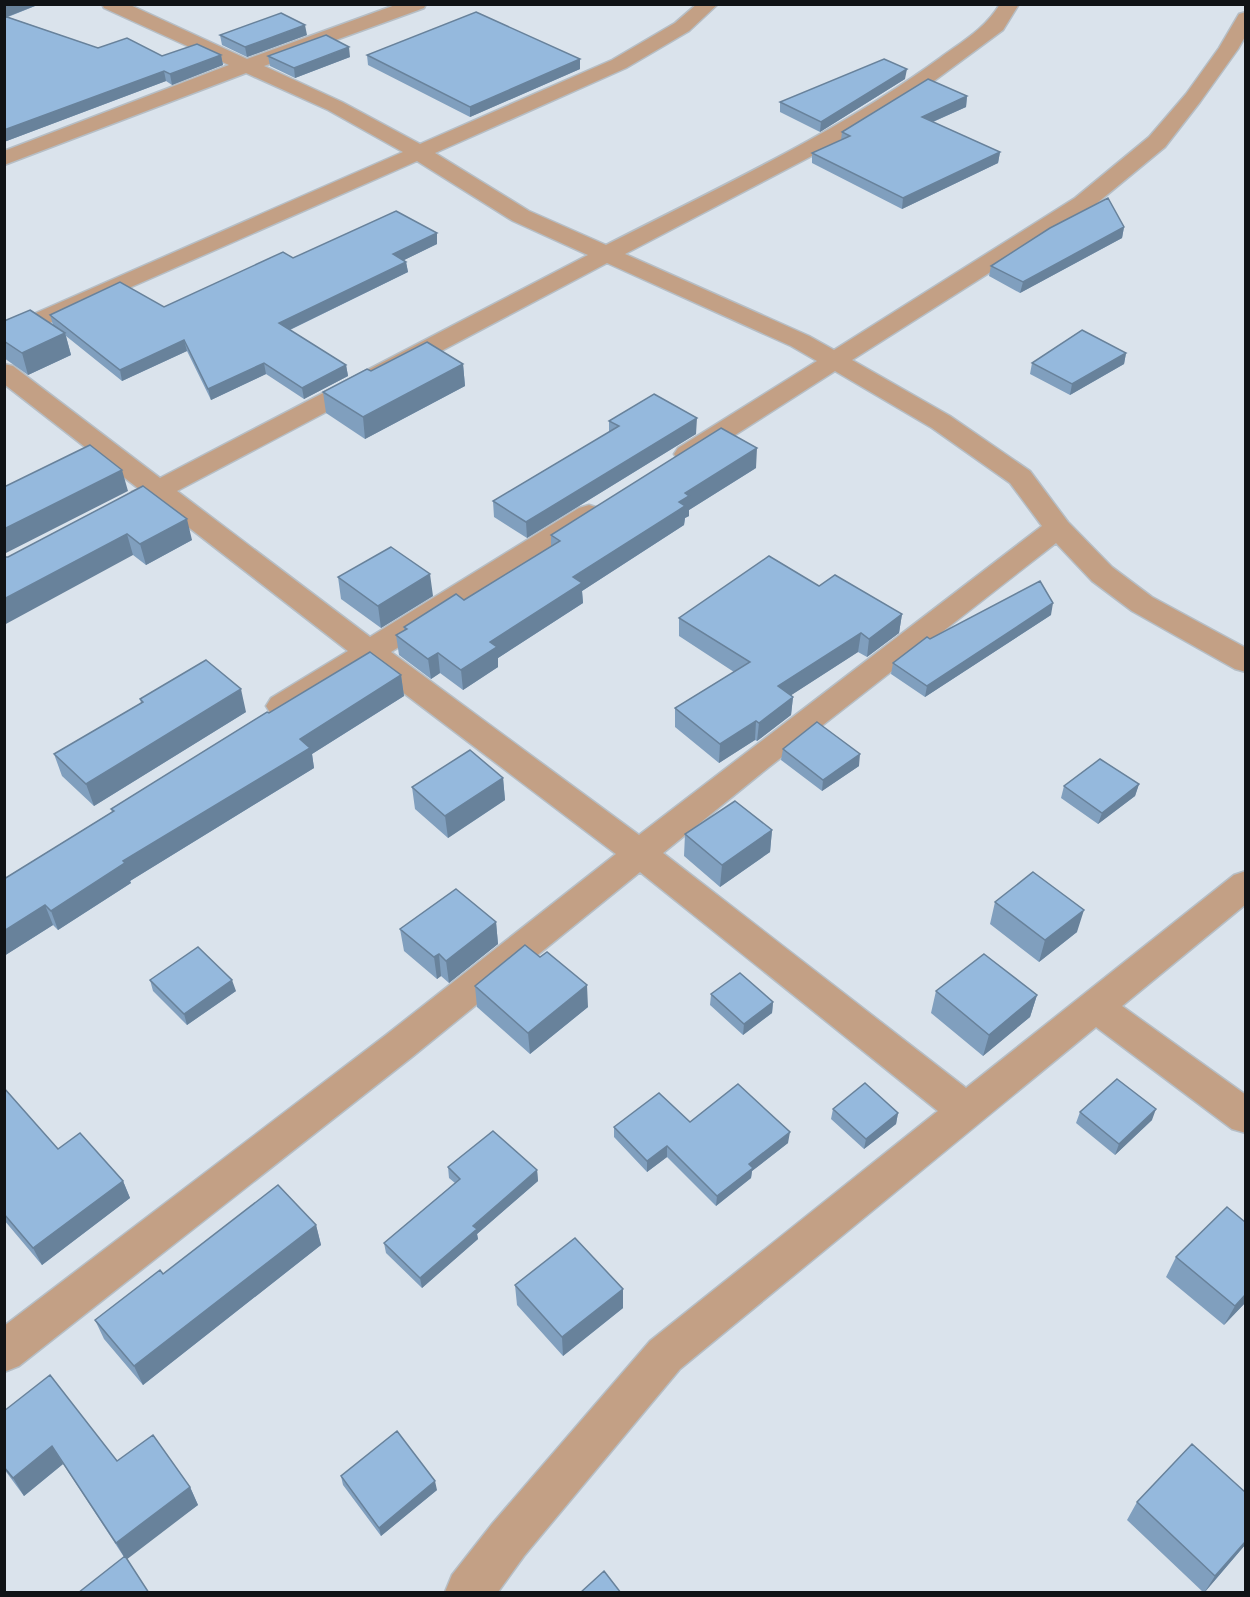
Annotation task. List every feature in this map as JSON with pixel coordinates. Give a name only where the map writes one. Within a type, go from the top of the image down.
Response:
[{"type":"street","points":[[111,4],[335,106],[521,216],[800,341],[941,422],[1020,477],[1058,528],[1102,574],[1143,604],[1245,663]]},
{"type":"street","points":[[4,159],[245,66],[417,4]]},
{"type":"street","points":[[4,336],[619,64],[682,27],[710,4]]},
{"type":"street","points":[[127,506],[817,144],[908,91],[996,26],[1010,4]]},
{"type":"street","points":[[664,468],[1083,203],[1157,142],[1228,64],[1245,18]]},
{"type":"street","points":[[4,371],[157,490],[639,854],[967,1111]]},
{"type":"street","points":[[258,721],[613,500]]},
{"type":"street","points":[[4,1352],[390,1053],[758,759],[1058,528]]},
{"type":"street","points":[[469,1593],[508,1540],[665,1355],[1245,884]]},
{"type":"street","points":[[1096,1006],[1245,1117]]},
{"type":"building","points":[[476,12],[580,59],[470,107],[367,55]]},
{"type":"building","points":[[281,13],[305,25],[245,47],[220,35]]},
{"type":"building","points":[[4,16],[98,48],[127,38],[162,56],[197,44],[221,55],[170,74],[164,71],[4,130]]},
{"type":"building","points":[[326,35],[349,47],[294,68],[268,56]]},
{"type":"building","points":[[884,59],[907,69],[821,122],[780,102]]},
{"type":"building","points":[[928,79],[967,96],[922,117],[1000,152],[903,198],[812,153],[850,136],[842,132]]},
{"type":"building","points":[[1108,198],[1124,227],[1023,282],[991,266],[1050,228]]},
{"type":"building","points":[[396,211],[437,233],[393,254],[406,262],[279,323],[346,365],[302,388],[264,363],[208,389],[184,340],[120,370],[50,315],[120,282],[164,307],[283,252],[293,258]]},
{"type":"building","points":[[30,310],[65,333],[22,353],[4,341],[4,321]]},
{"type":"building","points":[[1082,330],[1126,353],[1072,384],[1032,363]]},
{"type":"building","points":[[427,342],[463,364],[363,417],[323,392],[367,369],[371,371]]},
{"type":"building","points":[[654,394],[697,418],[526,522],[493,501],[619,426],[609,421]]},
{"type":"building","points":[[721,428],[757,448],[685,493],[689,496],[679,502],[685,506],[573,577],[582,583],[490,642],[497,647],[461,670],[438,653],[428,659],[396,635],[407,629],[404,627],[456,594],[464,600],[560,541],[551,535]]},
{"type":"building","points":[[90,445],[122,470],[4,529],[4,487]]},
{"type":"building","points":[[143,486],[187,519],[140,544],[127,534],[4,599],[4,557],[8,557]]},
{"type":"building","points":[[391,547],[430,574],[378,606],[338,577]]},
{"type":"building","points":[[769,556],[819,586],[835,575],[902,614],[869,639],[861,633],[778,686],[793,697],[759,723],[756,721],[720,744],[675,708],[750,662],[679,618]]},
{"type":"building","points":[[1040,581],[1053,603],[927,686],[893,663],[927,637],[930,639]]},
{"type":"building","points":[[370,652],[401,675],[300,739],[310,748],[123,861],[125,863],[51,911],[45,905],[4,931],[4,879],[267,712],[269,713]]},
{"type":"building","points":[[206,660],[241,689],[86,784],[54,754],[143,702],[140,699]]},
{"type":"building","points":[[817,722],[860,754],[823,780],[783,749]]},
{"type":"building","points":[[470,750],[503,778],[445,816],[412,787]]},
{"type":"building","points":[[1100,759],[1139,784],[1102,813],[1064,786]]},
{"type":"building","points":[[735,801],[772,830],[722,865],[685,834]]},
{"type":"building","points":[[1033,872],[1084,910],[1045,940],[995,902]]},
{"type":"building","points":[[456,889],[496,922],[446,961],[439,954],[434,957],[400,929]]},
{"type":"building","points":[[525,945],[540,957],[547,952],[587,985],[528,1033],[475,986]]},
{"type":"building","points":[[198,947],[232,980],[184,1014],[150,980]]},
{"type":"building","points":[[984,954],[1037,995],[989,1035],[936,991]]},
{"type":"building","points":[[740,973],[773,1002],[744,1024],[711,994]]},
{"type":"building","points":[[1117,1079],[1156,1109],[1119,1144],[1080,1112]]},
{"type":"building","points":[[865,1083],[898,1113],[866,1139],[833,1109]]},
{"type":"building","points":[[738,1084],[790,1132],[749,1164],[753,1168],[717,1196],[667,1146],[647,1161],[614,1127],[659,1093],[690,1122]]},
{"type":"building","points":[[4,1088],[58,1149],[80,1133],[123,1181],[33,1248],[4,1214]]},
{"type":"building","points":[[493,1131],[537,1170],[473,1226],[477,1229],[420,1278],[384,1243],[460,1179],[448,1167]]},
{"type":"building","points":[[278,1185],[316,1225],[134,1366],[95,1320],[160,1270],[163,1274]]},
{"type":"building","points":[[1227,1207],[1245,1222],[1245,1295],[1235,1306],[1176,1257]]},
{"type":"building","points":[[575,1238],[623,1289],[562,1337],[515,1285]]},
{"type":"building","points":[[50,1375],[117,1461],[153,1435],[190,1487],[116,1543],[52,1446],[13,1478],[4,1467],[4,1411]]},
{"type":"building","points":[[397,1431],[435,1481],[379,1528],[341,1476]]},
{"type":"building","points":[[1192,1444],[1245,1492],[1245,1542],[1215,1576],[1137,1502]]},
{"type":"building","points":[[125,1556],[149,1593],[78,1593]]},
{"type":"building","points":[[604,1571],[621,1593],[580,1593]]}]
